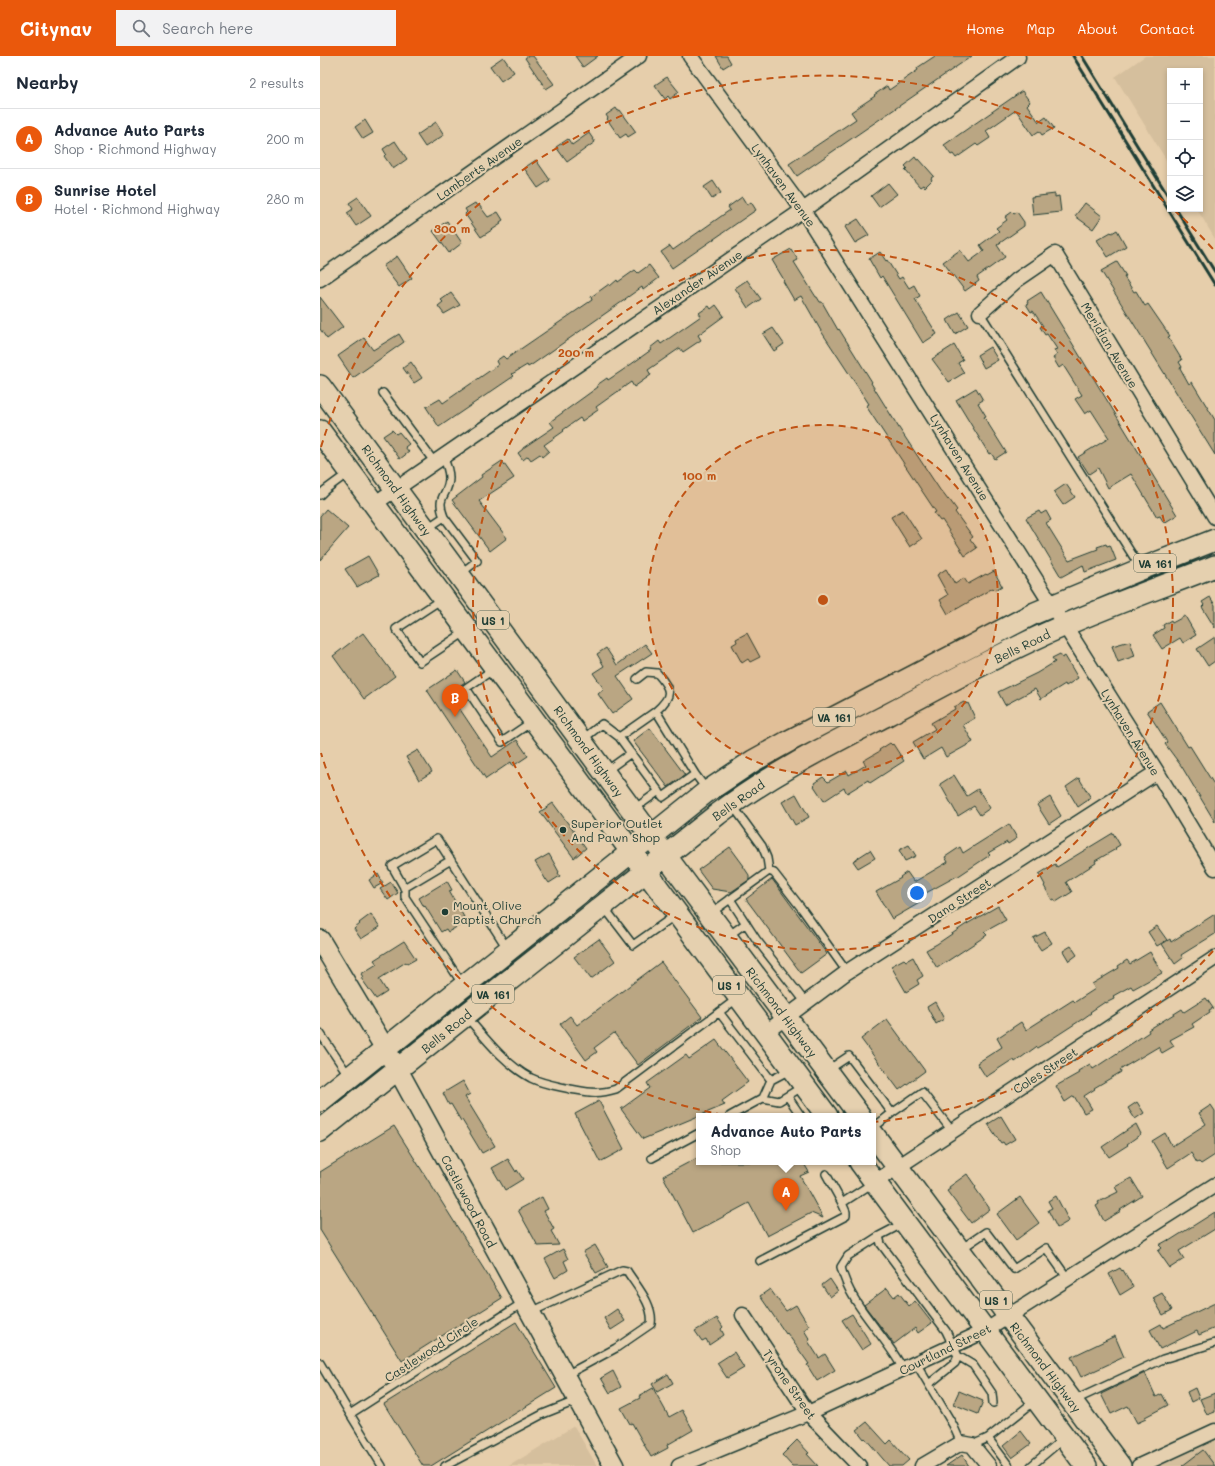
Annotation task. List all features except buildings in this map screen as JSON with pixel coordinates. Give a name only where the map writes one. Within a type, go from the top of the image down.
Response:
[{"type":"main road","name":"Richmond Highway","points":[[320,386],[632,811],[858,1113]]},
{"type":"main road","name":"US 1","points":[[320,431],[764,1033],[825,1113]]},
{"type":"main road","name":"Bells Road","points":[[320,1132],[732,803],[860,716],[986,638],[1052,606],[1215,540]]},
{"type":"main road","name":"Bells Road","points":[[320,1101],[708,791],[753,761],[860,716],[1064,625],[1215,566]]},
{"type":"main road","name":"Richmond Highway","points":[[876,1138],[1120,1466]]},
{"type":"main road","name":"US 1","points":[[862,1165],[1086,1466]]},
{"type":"street","name":"Lamberts Avenue","points":[[320,279],[639,56]]},
{"type":"street","name":"Lynhaven Avenue","points":[[690,56],[803,210],[1013,542],[1157,772],[1215,868]]},
{"type":"street","name":"Alexander Avenue","points":[[374,504],[803,210],[1018,57]]},
{"type":"street","name":"Meridian Avenue","points":[[980,313],[1017,280],[1055,254],[1215,517]]},
{"type":"street","name":"Dana Street","points":[[764,1033],[847,972],[1157,772]]},
{"type":"street","name":"Castlewood Road","points":[[320,940],[398,1070],[614,1466]]},
{"type":"street","name":"Coles Street","points":[[875,1182],[1215,958]]},
{"type":"street","name":"Courtland Street","points":[[678,1466],[808,1413],[910,1366],[956,1351],[1215,1185]]},
{"type":"street","name":"Tyrone Street","points":[[743,1315],[808,1413],[859,1466]]},
{"type":"street","points":[[1139,1466],[1215,1431]]},
{"type":"street","points":[[922,1466],[966,1444],[989,1466]]},
{"type":"lane","points":[[980,313],[1141,569]]},
{"type":"lane","points":[[383,393],[439,460],[447,466],[449,478],[447,487],[440,502],[440,508],[444,517],[477,561],[459,574]]},
{"type":"lane","points":[[320,495],[350,472]]},
{"type":"lane","points":[[426,530],[444,517]]},
{"type":"lane","points":[[443,598],[396,629],[420,662],[467,630]]},
{"type":"lane","points":[[495,668],[466,688],[502,742],[534,721]]},
{"type":"lane","points":[[619,737],[656,711],[667,701],[669,691],[657,673],[646,672],[637,679]]},
{"type":"lane","points":[[656,711],[695,774],[708,791]]},
{"type":"lane","points":[[581,740],[602,724],[619,737],[663,797],[695,774]]},
{"type":"lane","points":[[604,772],[631,754]]},
{"type":"lane","points":[[632,811],[659,791]]},
{"type":"lane","points":[[732,803],[762,846],[767,858],[769,871]]},
{"type":"lane","points":[[464,986],[405,897],[404,888],[392,866],[437,839],[508,951]]},
{"type":"lane","points":[[404,888],[451,860]]},
{"type":"lane","points":[[769,871],[774,873],[802,909],[847,972]]},
{"type":"lane","points":[[710,914],[769,871]]},
{"type":"lane","points":[[730,899],[756,939],[806,1002]]},
{"type":"lane","points":[[602,906],[633,945],[676,914]]},
{"type":"lane","points":[[727,937],[746,923]]},
{"type":"lane","points":[[466,1016],[492,1045],[511,1063],[531,1078],[555,1086],[603,1093],[616,1089],[739,998]]},
{"type":"lane","points":[[719,1012],[770,1080]]},
{"type":"lane","points":[[320,1033],[350,1077]]},
{"type":"lane","points":[[827,1071],[849,1056],[892,1113]]},
{"type":"lane","points":[[763,1098],[770,1080],[792,1069]]},
{"type":"lane","points":[[736,1113],[763,1098],[779,1101],[805,1086]]},
{"type":"lane","points":[[876,1126],[922,1092],[952,1131]]},
{"type":"lane","points":[[788,1097],[799,1113]]},
{"type":"lane","points":[[652,1158],[696,1135]]},
{"type":"lane","points":[[760,1261],[846,1216],[842,1203],[826,1174]]},
{"type":"lane","points":[[842,1203],[875,1182]]},
{"type":"lane","points":[[905,1222],[878,1236],[848,1256],[840,1267],[856,1303],[896,1354],[929,1384],[966,1444],[988,1438],[1037,1400]]},
{"type":"lane","points":[[959,1250],[986,1232],[1014,1269],[1046,1248],[1068,1279]]},
{"type":"lane","points":[[878,1236],[881,1244],[888,1254],[946,1331],[956,1351],[973,1365],[992,1393],[993,1403]]},
{"type":"lane","name":"Castlewood Circle","points":[[350,1414],[527,1307],[622,1270],[627,1271],[648,1305],[652,1316],[651,1324],[616,1348],[564,1376]]},
{"type":"lane","points":[[1072,1402],[1163,1359],[1215,1343]]},
{"type":"lane","points":[[929,1384],[955,1363],[956,1351]]},
{"type":"lane","points":[[320,1363],[382,1466]]},
{"type":"lane","points":[[445,1466],[543,1414],[578,1400]]},
{"type":"lane","points":[[988,1438],[1009,1466]]},
{"type":"lane","points":[[1031,1466],[1065,1438]]},
{"type":"shaded area","points":[[1145,56],[1215,56],[1215,239],[1199,212],[1203,212],[1203,68],[1167,68],[1167,161],[1115,77]]},
{"type":"shaded area","points":[[574,1426],[597,1466],[509,1466]]},
{"type":"shaded area","points":[[1215,1439],[1215,1466],[1156,1466]]},
{"type":"railway","points":[[1073,56],[1215,285]]},
{"type":"railway","points":[[1082,56],[1167,194]]},
{"type":"railway","points":[[1178,212],[1215,272]]},
{"type":"place","name":"Sunrise Hotel","points":[[455,717]]},
{"type":"place","name":"Superior Outlet And Pawn Shop","points":[[563,830]]},
{"type":"place","name":"Mount Olive Baptist Church","points":[[445,912]]},
{"type":"place","name":"Advance Auto Parts","points":[[786,1211]]}]
